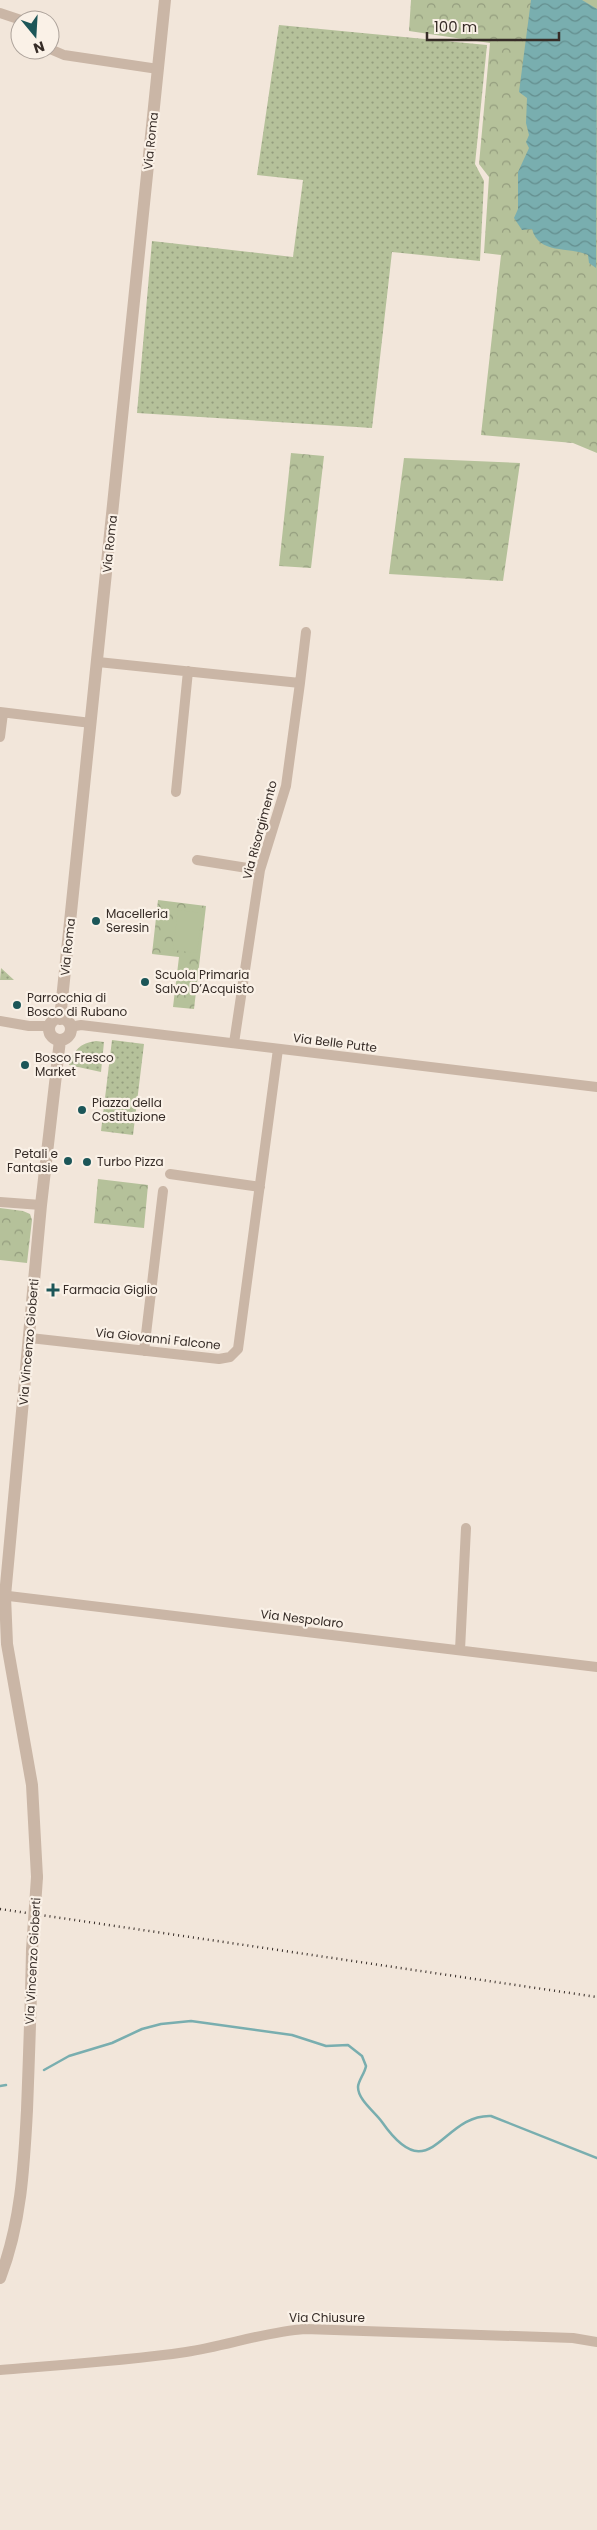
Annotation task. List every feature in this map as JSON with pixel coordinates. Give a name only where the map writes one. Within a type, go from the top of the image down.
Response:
[{"type":"street","name":"Via Roma","points":[[60,1024],[165,0]]},
{"type":"street","points":[[60,54],[158,69]]},
{"type":"street","name":"Via Risorgimento","points":[[234,1043],[260,870],[286,786],[306,632]]},
{"type":"street","points":[[98,662],[300,682]]},
{"type":"street","points":[[176,792],[188,671]]},
{"type":"street","points":[[0,737],[2,712],[91,722]]},
{"type":"street","points":[[197,860],[260,870]]},
{"type":"street","name":"Via Belle Putte","points":[[0,1021],[30,1026],[81,1025],[597,1087]]},
{"type":"street","points":[[60,1024],[68,1036],[60,1040],[51,1036],[60,1024]]},
{"type":"street","name":"Via Vincenzo Gioberti","points":[[0,2278],[11,2248],[15,2230],[25,2156],[32,1950],[37,1878],[32,1785],[4,1646],[2,1595],[60,1040]]},
{"type":"street","name":"Via Giovanni Falcone","points":[[30,1338],[219,1360],[230,1357],[238,1349],[278,1049]]},
{"type":"street","points":[[170,1174],[260,1187]]},
{"type":"street","points":[[144,1351],[163,1191]]},
{"type":"street","points":[[0,1202],[42,1205]]},
{"type":"street","points":[[460,1650],[466,1528]]},
{"type":"street","name":"Via Nespolaro","points":[[2,1595],[597,1667]]},
{"type":"street","name":"Via Chiusure","points":[[0,2370],[121,2360],[188,2352],[274,2331],[305,2329],[573,2338],[597,2342]]},
{"type":"green space","points":[[411,0],[597,0],[597,453],[573,443],[481,435],[501,255],[484,253],[489,177],[479,164],[490,43],[409,31]]},
{"type":"green space","points":[[279,25],[487,45],[475,164],[484,181],[480,261],[392,252],[372,428],[137,413],[152,241],[293,257],[303,180],[257,175]]},
{"type":"green space","points":[[291,453],[324,456],[311,568],[279,566]]},
{"type":"green space","points":[[404,458],[520,463],[503,581],[389,574]]},
{"type":"green space","points":[[158,900],[206,906],[194,1009],[173,1007],[179,957],[152,954]]},
{"type":"green space","points":[[178,910],[202,913],[197,953],[173,950]]},
{"type":"green space","points":[[1,968],[14,980],[0,980]]},
{"type":"green space","points":[[112,1040],[144,1044],[133,1135],[101,1131]]},
{"type":"green space","points":[[104,1042],[101,1072],[69,1065],[78,1048],[86,1043]]},
{"type":"green space","points":[[98,1179],[148,1185],[144,1228],[94,1223]]},
{"type":"green space","points":[[0,1208],[23,1211],[30,1214],[32,1220],[27,1263],[0,1260]]},
{"type":"water","points":[[531,0],[582,0],[597,9],[596,268],[589,263],[588,255],[541,243],[532,229],[522,230],[514,218],[518,209],[518,172],[529,148],[526,142],[529,135],[526,123],[527,98],[519,92]]},
{"type":"waterway","points":[[44,2070],[69,2056],[112,2043],[142,2029],[161,2024],[191,2021],[292,2035],[326,2046],[348,2045],[362,2056],[366,2066],[358,2085],[361,2097],[399,2142],[413,2150],[425,2150],[460,2126],[474,2119],[491,2116],[597,2158]]},
{"type":"waterway","points":[[0,2086],[6,2085]]},
{"type":"railway","points":[[0,1909],[597,1997]]},
{"type":"place","name":"Macelleria Seresin","points":[[96,921]]},
{"type":"place","name":"Scuola Primaria Salvo D’Acquisto","points":[[145,982]]},
{"type":"place","name":"Parrocchia di Bosco di Rubano","points":[[17,1005]]},
{"type":"place","name":"Bosco Fresco Market","points":[[25,1065]]},
{"type":"place","name":"Piazza della Costituzione","points":[[82,1110]]},
{"type":"place","name":"Petali e Fantasie","points":[[68,1161]]},
{"type":"place","name":"Turbo Pizza","points":[[87,1162]]},
{"type":"place","name":"Farmacia Giglio","points":[[53,1290]]}]
